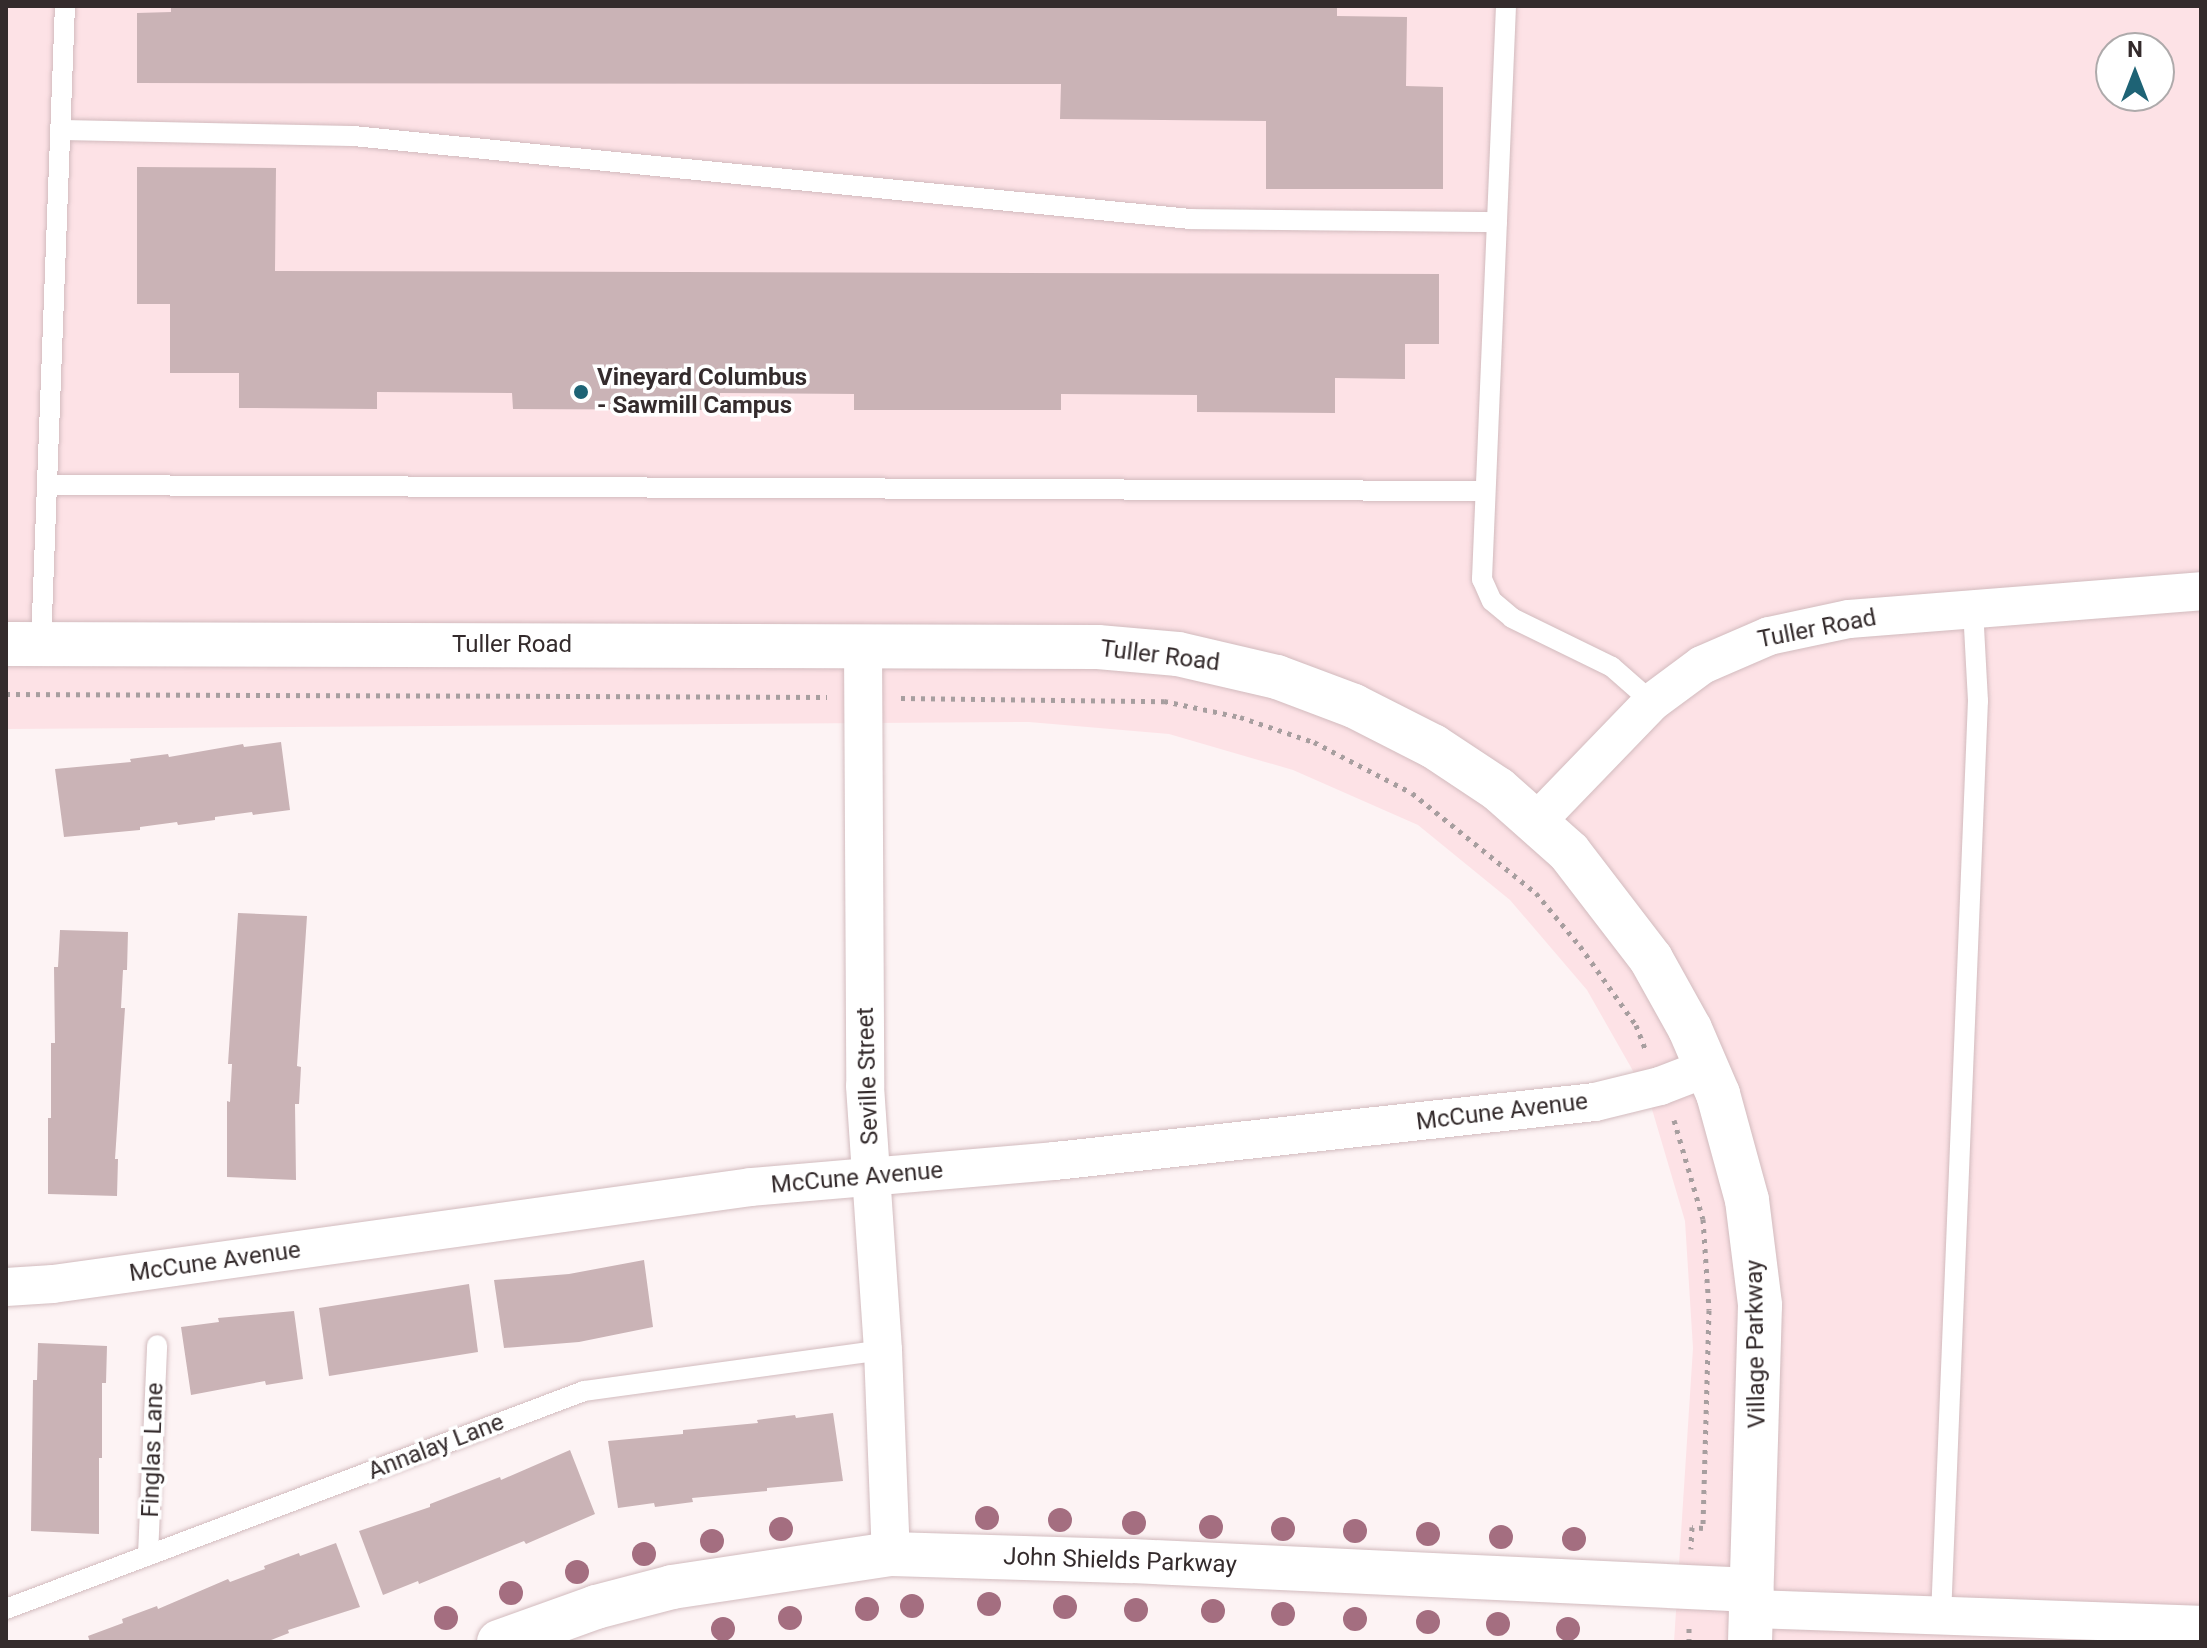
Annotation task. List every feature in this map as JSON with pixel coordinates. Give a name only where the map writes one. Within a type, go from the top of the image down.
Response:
[{"type":"street","name":"Tuller Road","points":[[24,644],[1098,647],[1178,654],[1247,669],[1310,688],[1395,725],[1469,768],[1538,820],[1652,702],[1702,665],[1769,636],[1849,619],[2201,591]]},
{"type":"street","name":"Seville Street","points":[[863,646],[865,1086],[883,1350],[891,1554]]},
{"type":"street","name":"Village Parkway","points":[[1538,820],[1578,862],[1651,959],[1690,1029],[1707,1068],[1739,1162],[1758,1270],[1760,1342],[1751,1614]]},
{"type":"street","name":"McCune Avenue","points":[[6,1287],[53,1284],[751,1187],[1055,1161],[1595,1102],[1660,1086],[1707,1068]]},
{"type":"street","name":"John Shields Parkway","points":[[499,1642],[596,1607],[672,1587],[891,1554],[1132,1561],[1751,1614]]},
{"type":"street","points":[[1751,1614],[2201,1625]]},
{"type":"lane","points":[[24,644],[49,485],[65,6]]},
{"type":"lane","points":[[1506,6],[1481,571],[1495,605],[1538,634],[1612,667],[1652,702]]},
{"type":"lane","points":[[61,130],[353,136],[1191,219],[1497,222]]},
{"type":"lane","points":[[49,485],[1484,491]]},
{"type":"lane","points":[[1941,1617],[1978,701],[1973,609]]},
{"type":"lane","name":"Finglas Lane","points":[[148,1555],[157,1345]]},
{"type":"lane","name":"Annalay Lane","points":[[6,1609],[584,1391],[883,1350]]},
{"type":"path","points":[[6,694],[1164,701],[1240,717],[1314,742],[1412,793],[1536,893],[1580,946],[1636,1025],[1660,1086],[1703,1219],[1710,1335],[1703,1528],[1692,1527],[1691,1554]]},
{"type":"shaded area","points":[[6,6],[2201,6],[2201,1642],[1674,1642],[1693,1348],[1685,1221],[1649,1099],[1587,990],[1510,900],[1418,825],[1293,770],[1169,734],[1029,722],[6,729]]},
{"type":"building","points":[[171,6],[1337,6],[1337,16],[1407,17],[1406,86],[1443,87],[1443,189],[1266,189],[1266,121],[1060,119],[1061,84],[137,83],[137,13],[171,12]]},
{"type":"building","points":[[137,167],[276,168],[275,271],[1439,274],[1439,344],[1405,344],[1405,379],[1335,378],[1335,413],[1197,412],[1197,395],[1061,394],[1061,410],[854,410],[854,394],[720,393],[720,410],[513,409],[512,393],[377,392],[377,409],[239,408],[239,373],[170,373],[170,304],[137,304]]},
{"type":"building","points":[[281,742],[290,810],[253,815],[252,812],[178,825],[177,822],[140,827],[140,830],[64,837],[55,769],[131,762],[130,759],[168,754],[169,757],[243,744],[244,747]]},
{"type":"building","points":[[238,913],[307,916],[297,1066],[301,1067],[299,1104],[295,1104],[296,1180],[227,1177],[227,1101],[230,1102],[232,1064],[228,1064]]},
{"type":"building","points":[[60,930],[128,932],[127,970],[123,970],[121,1008],[125,1008],[115,1159],[118,1159],[117,1196],[48,1194],[51,1043],[55,1043],[54,967],[58,967]]},
{"type":"building","points":[[644,1260],[653,1327],[579,1342],[504,1348],[494,1280],[569,1274]]},
{"type":"building","points":[[469,1284],[478,1352],[329,1376],[319,1308]]},
{"type":"building","points":[[294,1311],[303,1379],[266,1385],[265,1381],[191,1395],[181,1327],[219,1322],[218,1318]]},
{"type":"building","points":[[38,1343],[107,1346],[106,1383],[102,1383],[99,1534],[31,1531],[33,1380],[37,1380]]},
{"type":"building","points":[[833,1413],[843,1481],[692,1498],[693,1502],[655,1507],[654,1503],[618,1508],[608,1441],[683,1434],[683,1430],[758,1423],[757,1420],[795,1415],[796,1418]]},
{"type":"building","points":[[570,1450],[595,1514],[526,1544],[524,1541],[419,1584],[418,1581],[383,1595],[359,1531],[430,1507],[430,1504],[500,1477],[501,1480]]},
{"type":"building","points":[[336,1543],[360,1607],[288,1630],[289,1633],[266,1642],[90,1642],[88,1636],[123,1623],[122,1619],[157,1606],[158,1609],[299,1553],[300,1556]]},
{"type":"place","name":"Vineyard Columbus - Sawmill Campus","points":[[581,392]]}]
